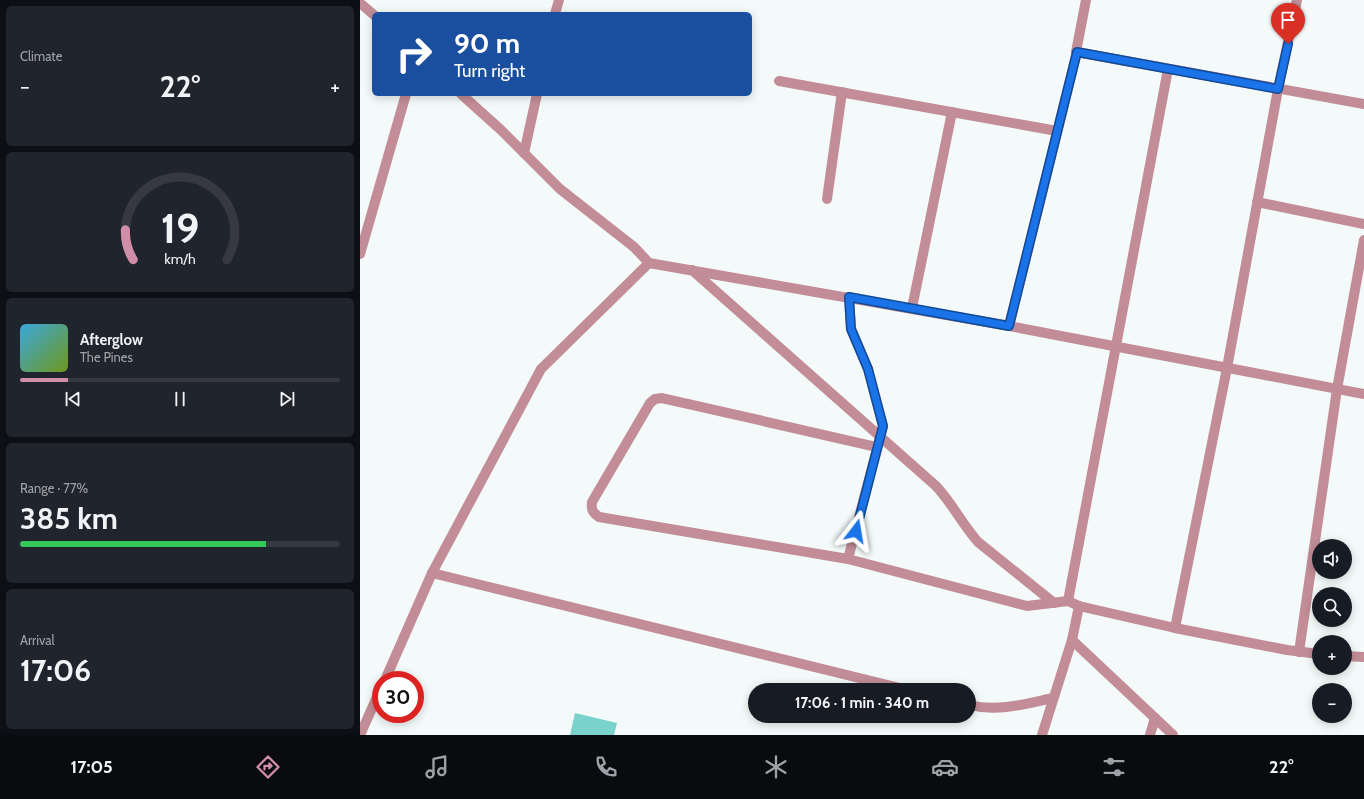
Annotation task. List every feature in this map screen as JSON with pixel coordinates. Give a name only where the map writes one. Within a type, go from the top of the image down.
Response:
[{"type":"street","points":[[556,12],[559,0]]},
{"type":"street","points":[[1009,326],[1077,52],[1086,0]]},
{"type":"street","points":[[1175,628],[1227,368],[1278,89],[1297,0]]},
{"type":"street","points":[[360,3],[372,13]]},
{"type":"street","points":[[1077,52],[1364,104]]},
{"type":"street","points":[[1068,601],[1168,69]]},
{"type":"street","points":[[779,81],[1057,131]]},
{"type":"street","points":[[827,199],[842,92]]},
{"type":"street","points":[[360,254],[405,96]]},
{"type":"street","points":[[463,96],[560,189],[634,247],[650,263],[912,308],[1364,394]]},
{"type":"street","points":[[524,153],[537,96]]},
{"type":"street","points":[[912,308],[952,112]]},
{"type":"street","points":[[1257,202],[1364,224]]},
{"type":"street","points":[[1299,652],[1337,389],[1364,240]]},
{"type":"street","points":[[389,671],[432,572],[541,369],[650,263]]},
{"type":"street","points":[[692,270],[936,486],[978,542],[1054,603]]},
{"type":"street","points":[[848,559],[883,426],[868,369],[851,329],[849,297]]},
{"type":"street","points":[[877,447],[662,398],[655,398],[650,403],[592,502],[592,508],[594,513],[599,517],[848,559],[1027,606],[1068,601],[1079,606],[1175,628],[1312,653]]},
{"type":"street","points":[[432,572],[880,683]]},
{"type":"street","points":[[1042,735],[1072,640],[1079,606]]},
{"type":"street","points":[[1072,640],[1173,735]]},
{"type":"street","points":[[1352,656],[1364,657]]},
{"type":"street","points":[[976,706],[988,709],[1000,709],[1053,698]]},
{"type":"street","points":[[360,735],[372,708]]},
{"type":"street","points":[[1150,735],[1155,718]]},
{"type":"building","points":[[575,713],[617,723],[614,735],[570,735]]},
{"type":"route","points":[[856,531],[883,426],[868,369],[851,329],[849,297],[1009,326],[1077,52],[1278,89],[1288,44]]}]
